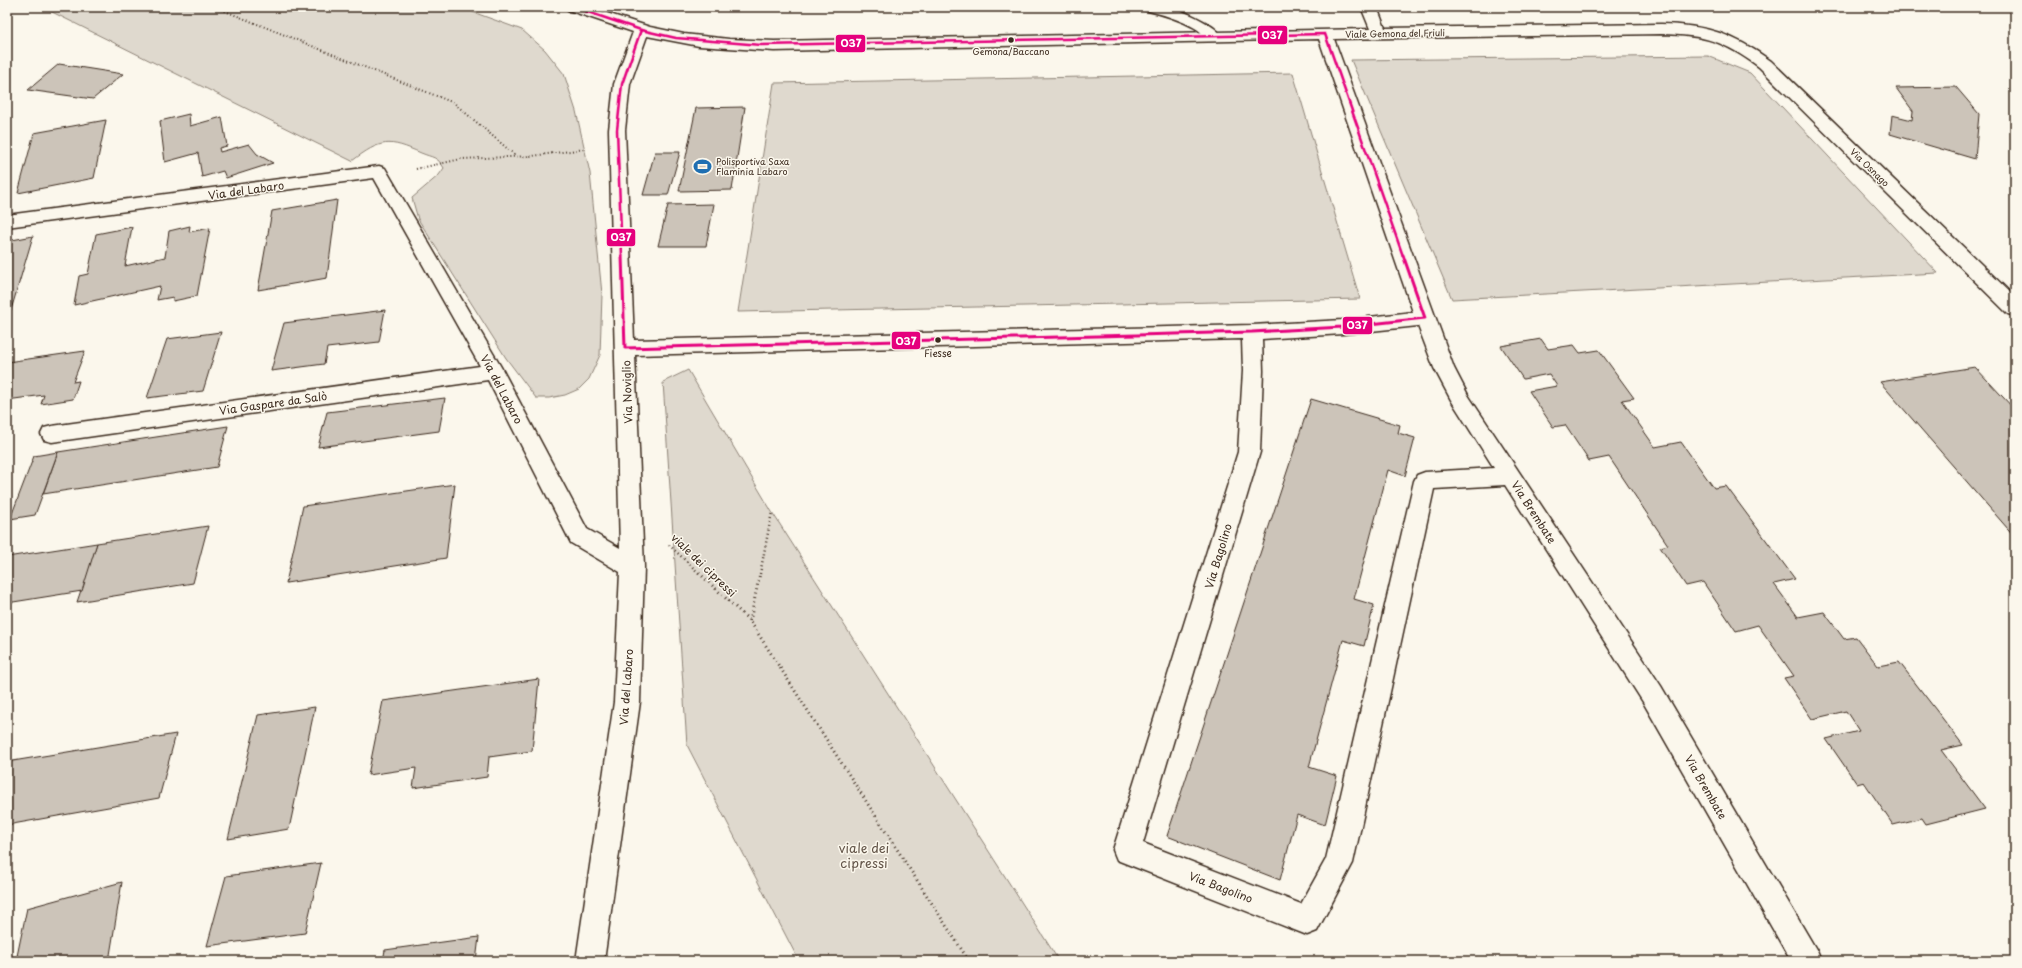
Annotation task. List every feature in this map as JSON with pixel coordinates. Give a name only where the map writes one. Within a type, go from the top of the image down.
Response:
[{"type":"street","name":"Viale Gemona del Friuli","points":[[574,7],[641,30],[691,40],[774,46],[1216,36],[1689,29],[1717,34]]},
{"type":"street","points":[[1368,7],[1379,33]]},
{"type":"street","name":"Via Noviglio","points":[[632,566],[625,348],[616,144],[622,84],[641,30]]},
{"type":"street","name":"Via Brembate","points":[[1325,34],[1444,368],[1461,400],[1652,694],[1807,961]]},
{"type":"street","name":"Via Osnago","points":[[1717,34],[1743,48],[1765,64],[2015,309]]},
{"type":"street","name":"Via del Labaro","points":[[7,221],[379,172],[494,372],[579,536],[632,566],[627,702],[590,961]]},
{"type":"street","points":[[625,348],[1252,332],[1343,327],[1425,318]]},
{"type":"street","name":"Via Bagolino","points":[[1252,332],[1253,371],[1249,452],[1128,850],[1307,920],[1339,863],[1425,481],[1511,476]]},
{"type":"street","name":"Via Gaspare da Salò","points":[[52,434],[494,372]]},
{"type":"lane","points":[[1149,7],[1188,20],[1206,28],[1216,36]]},
{"type":"path","points":[[215,7],[454,103],[516,156]]},
{"type":"path","points":[[379,172],[419,169],[461,159],[576,151],[616,144]]},
{"type":"path","name":"viale dei cipressi","points":[[630,508],[750,621],[969,961]]},
{"type":"path","points":[[750,621],[772,512]]},
{"type":"green space","points":[[42,7],[459,7],[522,30],[545,50],[564,74],[576,111],[590,173],[602,294],[600,355],[589,379],[579,389],[565,395],[549,398],[536,398],[506,358],[418,219],[412,198],[439,175],[444,168],[437,159],[401,145],[385,144],[371,148],[352,161]]},
{"type":"green space","points":[[1708,56],[1750,73],[1938,273],[1452,299],[1351,60]]},
{"type":"green space","points":[[1293,73],[1360,299],[738,312],[774,83]]},
{"type":"green space","name":"viale dei cipressi","points":[[688,370],[772,512],[1059,961],[799,961],[687,745],[663,382]]},
{"type":"building","points":[[59,64],[123,74],[93,99],[28,90]]},
{"type":"building","points":[[1956,87],[1979,114],[1975,159],[1890,134],[1892,115],[1912,120],[1913,111],[1896,88]]},
{"type":"building","points":[[745,107],[732,190],[679,191],[696,108]]},
{"type":"building","points":[[189,114],[190,126],[222,117],[227,146],[219,148],[220,152],[249,144],[257,154],[273,163],[226,178],[223,171],[202,177],[198,153],[165,162],[160,121]]},
{"type":"building","points":[[106,120],[94,178],[18,193],[34,133]]},
{"type":"building","points":[[655,152],[680,152],[668,195],[643,195]]},
{"type":"building","points":[[337,200],[327,278],[258,290],[272,211]]},
{"type":"building","points":[[714,204],[706,246],[658,246],[668,205]]},
{"type":"building","points":[[190,226],[189,232],[210,228],[197,296],[173,301],[173,297],[157,300],[160,286],[74,305],[79,276],[88,274],[96,234],[132,227],[125,266],[165,257],[169,231]]},
{"type":"building","points":[[33,236],[11,310],[7,311],[7,241]]},
{"type":"building","points":[[385,310],[379,342],[327,348],[324,364],[271,371],[284,323]]},
{"type":"building","points":[[221,332],[203,391],[147,398],[167,339]]},
{"type":"building","points":[[1541,339],[1548,349],[1574,345],[1580,353],[1599,350],[1634,398],[1622,400],[1655,447],[1681,442],[1714,488],[1726,486],[1795,579],[1774,584],[1798,617],[1824,612],[1844,639],[1856,637],[1878,666],[1899,662],[1963,745],[1941,750],[1985,809],[1926,824],[1922,818],[1893,825],[1864,782],[1857,784],[1826,739],[1859,731],[1846,711],[1812,719],[1784,678],[1794,676],[1758,625],[1736,631],[1703,582],[1686,586],[1660,547],[1668,545],[1609,457],[1589,461],[1565,425],[1553,427],[1529,391],[1557,386],[1549,374],[1523,379],[1501,346]]},
{"type":"building","points":[[85,351],[73,382],[79,381],[73,399],[41,404],[44,395],[7,400],[7,362]]},
{"type":"building","points":[[1975,367],[2015,410],[2015,537],[1880,382]]},
{"type":"building","points":[[445,398],[439,431],[318,447],[327,412]]},
{"type":"building","points":[[1311,399],[1400,425],[1398,433],[1415,438],[1405,476],[1388,470],[1354,599],[1374,605],[1364,646],[1343,640],[1309,767],[1337,776],[1325,825],[1297,815],[1280,880],[1167,836]]},
{"type":"building","points":[[228,426],[217,467],[43,494],[58,452]]},
{"type":"building","points":[[58,452],[35,515],[10,519],[34,456]]},
{"type":"building","points":[[455,484],[446,558],[286,583],[303,506]]},
{"type":"building","points":[[208,526],[193,583],[77,602],[97,543]]},
{"type":"building","points":[[97,543],[82,591],[7,603],[7,557]]},
{"type":"building","points":[[539,679],[532,751],[489,757],[487,777],[413,788],[416,768],[368,775],[383,701]]},
{"type":"building","points":[[315,707],[289,829],[228,839],[258,715]]},
{"type":"building","points":[[176,734],[159,798],[7,825],[7,762]]},
{"type":"building","points":[[321,863],[305,933],[207,946],[226,876]]},
{"type":"building","points":[[122,882],[109,961],[16,961],[27,908]]},
{"type":"building","points":[[479,937],[476,961],[383,961],[385,950]]},
{"type":"transit line","name":"037","points":[[573,7],[641,30]]},
{"type":"transit line","name":"037","points":[[641,30],[676,38],[761,45],[1325,34],[1425,318],[1343,327],[1252,332],[625,348],[617,130],[622,84],[641,30]]},
{"type":"place","name":"Gemona/Baccano","points":[[1011,40]]},
{"type":"place","name":"Polisportiva Saxa Flaminia Labaro","points":[[703,166]]},
{"type":"place","name":"Fiesse","points":[[938,340]]}]
